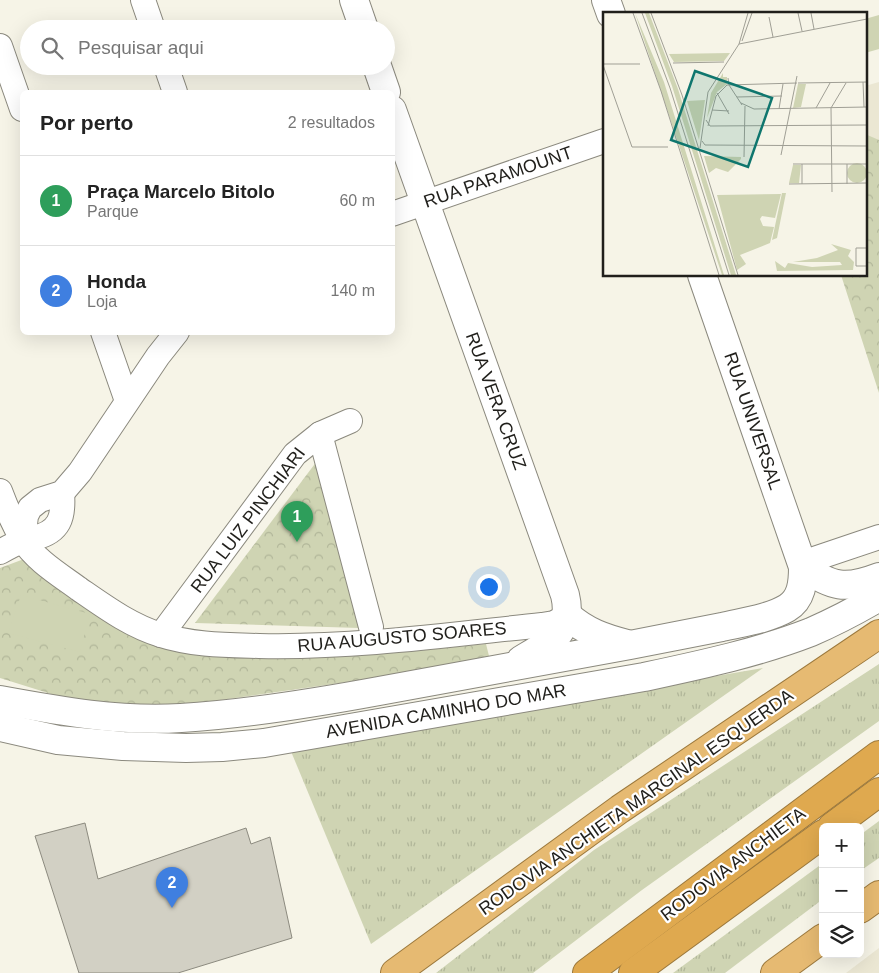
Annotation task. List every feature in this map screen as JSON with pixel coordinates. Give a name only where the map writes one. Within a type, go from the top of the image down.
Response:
[{"type":"highway","name":"RODOVIA ANCHIETA MARGINAL ESQUERDA","points":[[395,973],[620,810],[879,634]]},
{"type":"highway","name":"RODOVIA ANCHIETA","points":[[587,973],[879,755]]},
{"type":"highway","name":"RODOVIA ANCHIETA","points":[[837,823],[879,792]]},
{"type":"highway","name":"RODOVIA ANCHIETA","points":[[633,973],[819,837]]},
{"type":"highway","points":[[864,907],[879,896]]},
{"type":"highway","points":[[775,973],[819,941]]},
{"type":"street","points":[[143,0],[150,20]]},
{"type":"street","points":[[354,0],[361,20]]},
{"type":"street","points":[[606,0],[610,12]]},
{"type":"street","points":[[0,46],[20,103]]},
{"type":"street","points":[[169,75],[174,90]]},
{"type":"street","points":[[380,75],[385,90]]},
{"type":"street","name":"RUA VERA CRUZ","points":[[395,119],[565,595],[568,616]]},
{"type":"street","name":"RUA PARAMOUNT","points":[[395,213],[603,141]]},
{"type":"street","name":"RUA UNIVERSAL","points":[[702,276],[803,565]]},
{"type":"street","points":[[104,335],[127,401]]},
{"type":"street","points":[[0,552],[23,540],[26,516],[30,508],[40,500],[62,493],[80,472],[174,335]]},
{"type":"street","name":"RUA LUIZ PINCHIARI","points":[[161,635],[290,460],[305,444],[320,434],[350,421]]},
{"type":"street","points":[[320,434],[371,627]]},
{"type":"street","name":"RUA AUGUSTO SOARES","points":[[0,491],[23,540],[52,569],[113,612],[139,627],[161,635],[188,641],[238,645],[336,645],[419,639],[542,625],[554,623],[568,616]]},
{"type":"street","points":[[803,565],[879,537]]},
{"type":"street","points":[[803,565],[820,578],[834,584],[855,584],[879,577]]},
{"type":"street","name":"AVENIDA CAMINHO DO MAR","points":[[0,700],[90,714],[135,718],[181,718],[303,704],[507,668],[747,622],[775,614],[790,605],[800,593],[803,583],[803,565]]},
{"type":"street","name":"AVENIDA CAMINHO DO MAR","points":[[0,727],[58,740],[123,746],[186,748],[264,743],[625,680],[707,663],[764,648],[812,631],[841,618],[879,597]]},
{"type":"street","points":[[507,668],[551,640],[561,630],[568,616],[585,630],[630,644]]},
{"type":"shaded area","points":[[879,82],[879,164],[866,146],[866,86]]},
{"type":"shaded area","points":[[879,948],[879,973],[846,973]]},
{"type":"green space","points":[[879,15],[879,49],[866,53],[866,19]]},
{"type":"green space","points":[[866,134],[879,140],[879,393],[841,276],[866,276]]},
{"type":"green space","points":[[317,461],[359,628],[195,623]]},
{"type":"green space","points":[[24,559],[120,628],[307,655],[393,653],[486,644],[490,660],[179,706],[80,703],[0,678],[0,568]]},
{"type":"green space","points":[[21,595],[90,614],[80,652],[8,633]]},
{"type":"green space","points":[[879,664],[879,721],[642,890],[533,973],[436,973],[594,850]]},
{"type":"green space","points":[[763,668],[371,944],[290,749]]},
{"type":"green space","points":[[879,821],[879,858],[864,868],[864,868],[864,832]]},
{"type":"green space","points":[[819,866],[819,902],[725,973],[673,973]]},
{"type":"building","points":[[85,823],[98,879],[246,828],[251,844],[270,837],[292,938],[178,973],[79,973],[35,836]]},
{"type":"place","name":"Praça Marcelo Bitolo","points":[[297,542]]},
{"type":"place","name":"Honda","points":[[172,908]]}]
